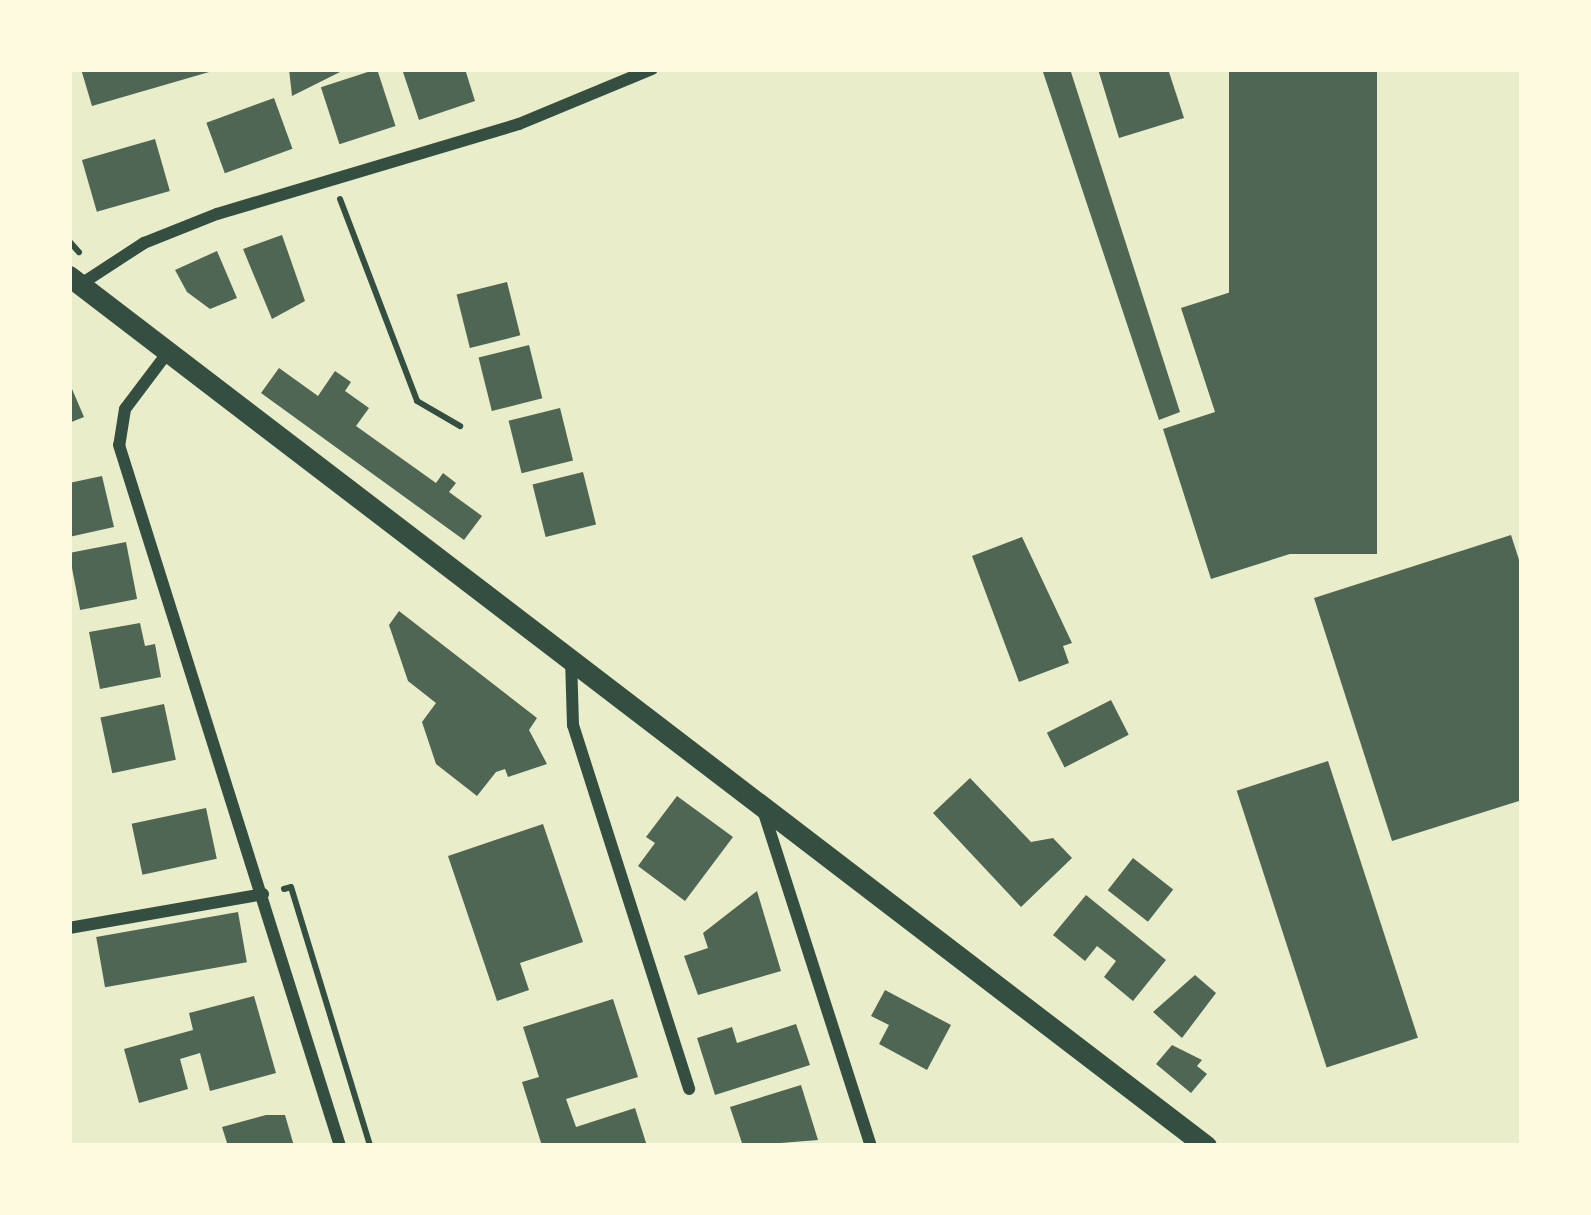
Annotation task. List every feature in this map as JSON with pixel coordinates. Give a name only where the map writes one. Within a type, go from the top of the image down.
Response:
[{"type":"main road","points":[[73,281],[165,356],[571,654],[1206,1146]]},
{"type":"street","points":[[73,281],[144,243],[332,178],[519,124],[652,69]]},
{"type":"street","points":[[165,356],[125,409],[119,445],[340,1146]]},
{"type":"street","points":[[571,654],[573,725],[689,1089]]},
{"type":"street","points":[[760,799],[871,1146]]},
{"type":"street","points":[[69,928],[263,894]]},
{"type":"path","points":[[332,178],[417,401],[460,426]]},
{"type":"path","points":[[263,894],[291,887],[370,1146]]},
{"type":"building","points":[[81,69],[216,69],[216,70],[92,106]]},
{"type":"building","points":[[289,69],[344,69],[344,70],[292,96]]},
{"type":"building","points":[[377,69],[396,126],[339,144],[321,87]]},
{"type":"building","points":[[402,69],[465,69],[475,101],[419,120]]},
{"type":"building","points":[[1042,69],[1070,69],[1180,412],[1159,420]]},
{"type":"building","points":[[1098,69],[1168,69],[1184,118],[1119,138]]},
{"type":"building","points":[[1229,69],[1377,69],[1377,554],[1229,554]]},
{"type":"building","points":[[274,98],[292,149],[225,173],[206,123]]},
{"type":"building","points":[[155,139],[170,191],[97,212],[82,160]]},
{"type":"building","points":[[282,235],[305,301],[272,319],[243,249]]},
{"type":"building","points":[[217,251],[237,298],[210,309],[187,292],[175,270]]},
{"type":"building","points":[[507,282],[520,335],[470,348],[457,295]]},
{"type":"building","points":[[1256,284],[1337,539],[1211,579],[1163,429],[1215,412],[1181,308]]},
{"type":"building","points":[[529,345],[542,398],[492,411],[479,358]]},
{"type":"building","points":[[279,368],[318,396],[335,371],[351,382],[345,391],[369,408],[356,426],[436,483],[443,473],[456,483],[449,492],[482,516],[464,540],[261,393]]},
{"type":"building","points":[[69,382],[84,417],[69,423]]},
{"type":"building","points":[[560,408],[573,460],[522,473],[509,421]]},
{"type":"building","points":[[583,472],[596,524],[546,537],[533,485]]},
{"type":"building","points":[[102,476],[114,527],[69,537],[69,483]]},
{"type":"building","points":[[1511,535],[1522,569],[1522,800],[1392,841],[1314,598]]},
{"type":"building","points":[[1022,537],[1072,643],[1063,646],[1069,663],[1019,682],[972,556]]},
{"type":"building","points":[[126,542],[137,599],[80,610],[69,553]]},
{"type":"building","points":[[399,611],[537,718],[529,730],[547,764],[508,777],[505,769],[496,772],[477,796],[436,764],[422,722],[436,703],[408,681],[389,625]]},
{"type":"building","points":[[140,623],[145,646],[155,644],[161,677],[100,689],[89,632]]},
{"type":"building","points":[[1111,700],[1129,735],[1065,767],[1047,733]]},
{"type":"building","points":[[164,704],[176,760],[112,773],[100,718]]},
{"type":"building","points":[[1328,761],[1418,1038],[1327,1067],[1237,791]]},
{"type":"building","points":[[970,778],[1031,842],[1053,838],[1072,858],[1021,907],[933,813]]},
{"type":"building","points":[[677,796],[733,837],[685,901],[638,866],[655,843],[646,837]]},
{"type":"building","points":[[206,808],[217,859],[142,875],[132,824]]},
{"type":"building","points":[[543,824],[583,942],[520,963],[529,990],[497,1001],[448,856]]},
{"type":"building","points":[[1133,858],[1173,889],[1148,922],[1108,890]]},
{"type":"building","points":[[757,891],[781,971],[698,995],[684,956],[708,948],[703,933]]},
{"type":"building","points":[[1086,895],[1166,960],[1133,1001],[1104,977],[1116,961],[1097,946],[1085,961],[1053,935]]},
{"type":"building","points":[[238,912],[247,962],[105,987],[96,937]]},
{"type":"building","points":[[1195,975],[1216,993],[1182,1038],[1153,1012]]},
{"type":"building","points":[[885,990],[951,1025],[927,1070],[879,1044],[889,1025],[871,1016]]},
{"type":"building","points":[[254,996],[276,1073],[210,1091],[200,1053],[180,1059],[188,1089],[139,1103],[124,1049],[193,1030],[189,1013]]},
{"type":"building","points":[[613,999],[638,1077],[566,1099],[576,1127],[635,1108],[647,1146],[542,1146],[522,1082],[539,1077],[523,1027]]},
{"type":"building","points":[[796,1024],[810,1065],[715,1095],[697,1038],[732,1027],[737,1043]]},
{"type":"building","points":[[1172,1045],[1202,1060],[1197,1066],[1207,1074],[1191,1093],[1156,1064]]},
{"type":"building","points":[[801,1085],[818,1140],[743,1146],[730,1107]]},
{"type":"building","points":[[285,1115],[294,1146],[228,1146],[222,1127]]}]
